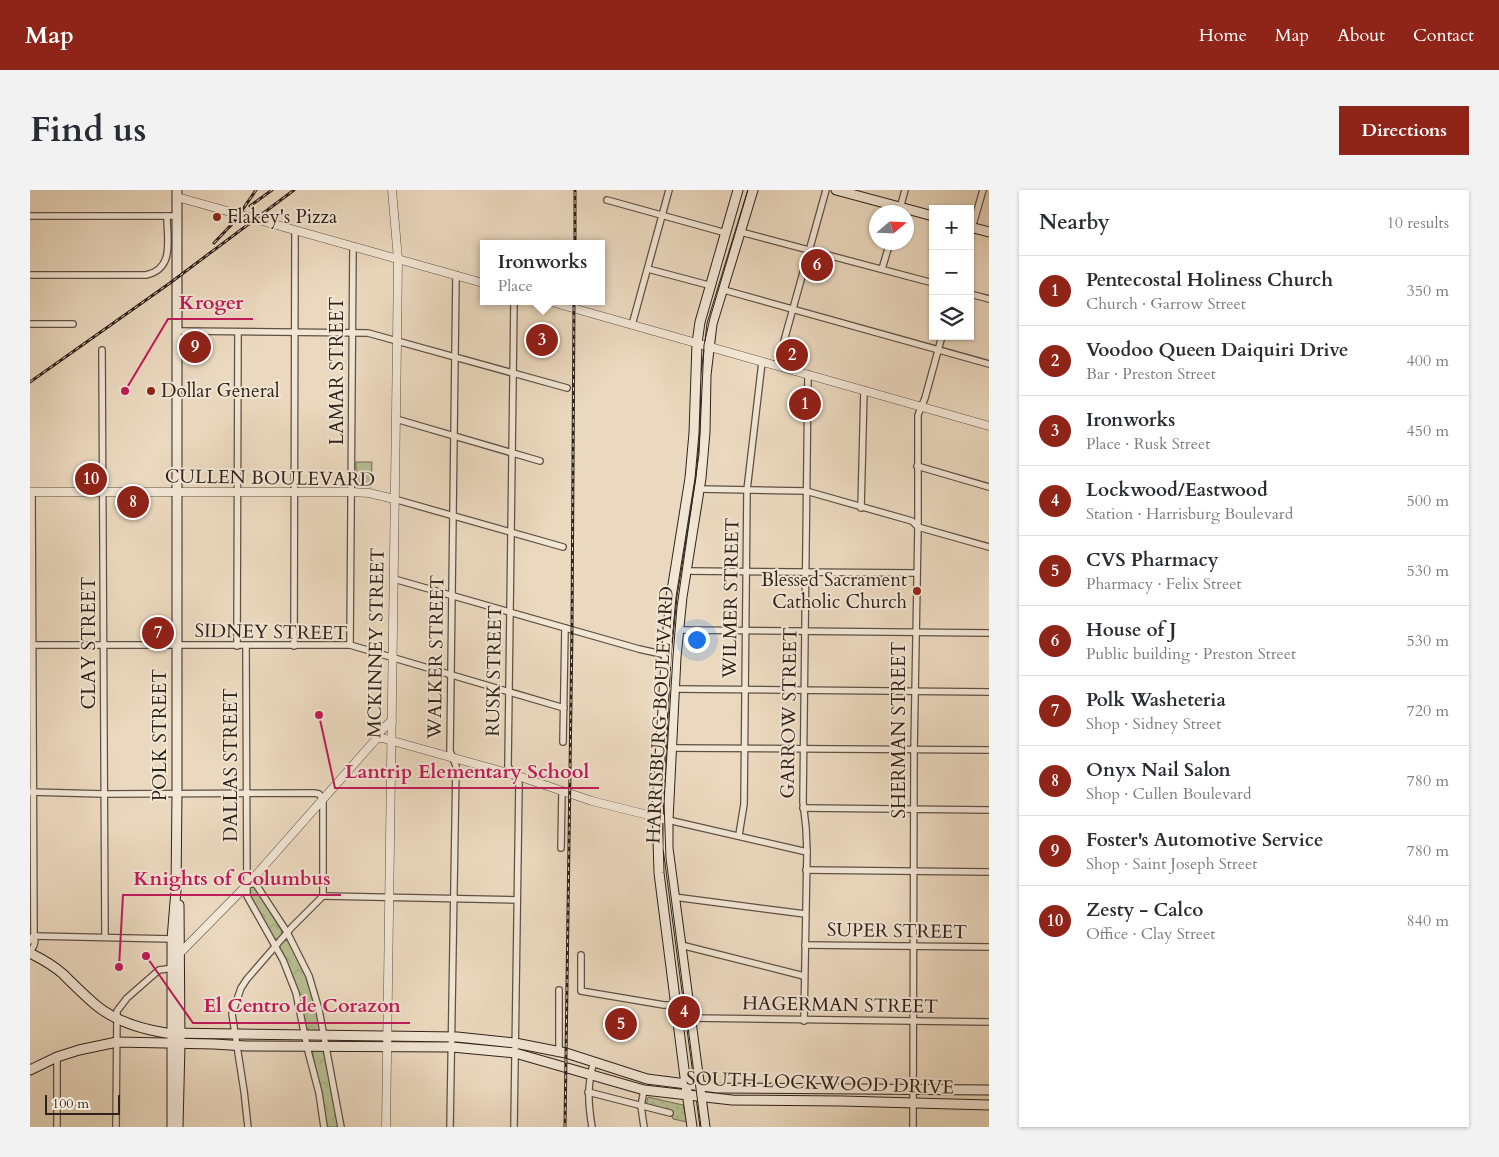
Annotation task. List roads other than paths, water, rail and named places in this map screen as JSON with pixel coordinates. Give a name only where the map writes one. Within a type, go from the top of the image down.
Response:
[{"type":"main road","name":"HARRISBURG BOULEVARD","points":[[692,1127],[660,873],[657,817],[666,655],[671,597],[690,478],[694,433],[697,343],[700,322],[712,286],[738,190]]},
{"type":"main road","name":"HARRISBURG BOULEVARD","points":[[705,1127],[668,848],[668,820],[679,630],[699,489],[709,346],[712,324],[724,290],[753,190]]},
{"type":"main road","points":[[836,190],[883,205]]},
{"type":"main road","name":"POLK STREET","points":[[177,193],[176,890],[178,902],[176,1032],[178,1127]]},
{"type":"main road","points":[[914,213],[929,215]]},
{"type":"main road","points":[[974,230],[989,232]]},
{"type":"main road","name":"POLK STREET","points":[[176,939],[179,954],[176,968]]},
{"type":"main road","name":"SOUTH LOCKWOOD DRIVE","points":[[30,952],[62,973],[98,1007],[116,1018],[143,1029],[166,1033],[452,1036],[515,1043],[559,1052],[594,1061],[647,1079],[686,1085],[771,1088],[989,1090]]},
{"type":"main road","name":"SOUTH LOCKWOOD DRIVE","points":[[30,1070],[57,1057],[117,1042],[307,1047],[452,1047],[515,1053],[644,1090],[701,1098],[989,1105]]},
{"type":"main road","name":"POLK STREET","points":[[172,1127],[177,1043]]},
{"type":"main road","points":[[771,1088],[772,1101]]},
{"type":"main road","points":[[841,1089],[842,1100]]},
{"type":"street","name":"MCKINNEY STREET","points":[[386,1127],[398,259],[392,190]]},
{"type":"street","points":[[632,325],[669,190]]},
{"type":"street","points":[[777,366],[826,190]]},
{"type":"street","points":[[900,205],[905,190]]},
{"type":"street","points":[[974,220],[983,190]]},
{"type":"street","points":[[177,193],[294,230],[480,282]]},
{"type":"street","points":[[607,200],[726,233]]},
{"type":"street","points":[[30,216],[177,216]]},
{"type":"street","points":[[30,275],[146,276],[153,274],[160,270],[166,262],[167,216]]},
{"type":"street","points":[[294,230],[294,646]]},
{"type":"street","points":[[741,232],[929,282]]},
{"type":"street","name":"LAMAR STREET","points":[[350,645],[353,246]]},
{"type":"street","points":[[882,269],[888,250]]},
{"type":"street","points":[[648,269],[712,286]]},
{"type":"street","name":"WALKER STREET","points":[[450,1127],[456,766],[450,751],[456,275]]},
{"type":"street","points":[[724,290],[989,364]]},
{"type":"street","points":[[974,295],[989,299]]},
{"type":"street","name":"RUSK STREET","points":[[514,305],[508,766],[519,784],[514,1127]]},
{"type":"street","points":[[562,305],[989,426]]},
{"type":"street","points":[[30,324],[73,324]]},
{"type":"street","points":[[177,331],[368,332],[397,342],[567,388]]},
{"type":"street","points":[[237,646],[238,332]]},
{"type":"street","name":"SHERMAN STREET","points":[[913,1127],[914,692],[918,527],[918,415],[941,340]]},
{"type":"street","name":"CLAY STREET","points":[[102,350],[105,936]]},
{"type":"street","name":"WILMER STREET","points":[[739,835],[744,804],[747,490],[762,362]]},
{"type":"street","name":"GARROW STREET","points":[[804,1021],[807,852],[803,808],[803,750],[808,374]]},
{"type":"street","points":[[861,508],[864,390]]},
{"type":"street","points":[[396,419],[540,461]]},
{"type":"street","points":[[917,466],[989,487]]},
{"type":"street","points":[[699,489],[806,492],[912,521],[918,527],[989,547]]},
{"type":"street","points":[[30,952],[36,940],[32,938],[31,492]]},
{"type":"street","name":"CULLEN BOULEVARD","points":[[31,492],[369,493],[563,547]]},
{"type":"street","points":[[686,571],[916,574]]},
{"type":"street","points":[[394,579],[666,655]]},
{"type":"street","points":[[564,742],[565,628]]},
{"type":"street","points":[[679,630],[989,632]]},
{"type":"street","name":"SIDNEY STREET","points":[[31,645],[350,645],[564,708]]},
{"type":"street","name":"DALLAS STREET","points":[[246,646],[247,896],[290,975],[296,993],[319,1093],[324,1127]]},
{"type":"street","points":[[675,689],[989,692]]},
{"type":"street","points":[[179,954],[248,884],[392,720]]},
{"type":"street","points":[[377,738],[392,740],[515,775],[592,801],[807,852]]},
{"type":"street","points":[[672,748],[989,750]]},
{"type":"street","points":[[561,848],[562,791]]},
{"type":"street","points":[[32,792],[104,794],[177,792],[314,793],[319,794],[323,799],[323,896],[253,970],[241,988],[232,1014],[248,1127]]},
{"type":"street","points":[[803,808],[989,810]]},
{"type":"street","points":[[806,870],[989,872]]},
{"type":"street","points":[[248,884],[255,884],[257,886],[287,932],[309,976],[324,1034],[340,1127]]},
{"type":"street","points":[[323,896],[517,900]]},
{"type":"street","name":"SUPER STREET","points":[[674,897],[805,914]]},
{"type":"street","points":[[32,938],[105,936],[188,940],[195,938]]},
{"type":"street","points":[[681,945],[804,976]]},
{"type":"street","name":"SUPER STREET","points":[[805,945],[989,947]]},
{"type":"street","points":[[581,955],[581,991],[664,1005],[676,1005]]},
{"type":"street","points":[[116,1127],[117,1011],[127,998],[159,970],[176,968]]},
{"type":"street","points":[[559,990],[559,1052]]},
{"type":"street","name":"HAGERMAN STREET","points":[[692,1018],[989,1022]]},
{"type":"street","points":[[57,1057],[57,1127]]},
{"type":"street","points":[[592,1127],[588,1092],[594,1061]]},
{"type":"street","points":[[644,1090],[642,1106],[644,1127]]},
{"type":"street","points":[[588,1092],[670,1113]]},
{"type":"tram line","points":[[701,1127],[666,858],[664,802],[677,607],[699,454],[704,345],[710,318],[748,190]]},
{"type":"railway","points":[[214,243],[234,222],[256,190]]},
{"type":"railway","points":[[250,206],[272,190]]},
{"type":"railway","points":[[30,382],[170,283],[294,190]]},
{"type":"railway","points":[[575,190],[575,240]]},
{"type":"railway","points":[[565,1127],[572,629],[574,305]]},
{"type":"place","name":"Flakey's Pizza","points":[[217,217]]},
{"type":"place","name":"House of J","points":[[817,265]]},
{"type":"place","name":"Ironworks","points":[[542,340]]},
{"type":"place","name":"Foster's Automotive Service","points":[[195,347]]},
{"type":"place","name":"Voodoo Queen Daiquiri Drive","points":[[792,355]]},
{"type":"place","name":"Kroger","points":[[125,391]]},
{"type":"place","name":"Dollar General","points":[[151,391]]},
{"type":"place","name":"Pentecostal Holiness Church","points":[[805,404]]},
{"type":"place","name":"Zesty - Calco","points":[[91,479]]},
{"type":"place","name":"Onyx Nail Salon","points":[[133,502]]},
{"type":"place","name":"Blessed Sacrament Catholic Church","points":[[917,591]]},
{"type":"place","name":"Polk Washeteria","points":[[158,633]]},
{"type":"place","name":"Lantrip Elementary School","points":[[319,715]]},
{"type":"place","name":"El Centro de Corazon","points":[[146,956]]},
{"type":"place","name":"Knights of Columbus","points":[[119,967]]},
{"type":"place","name":"Lockwood/Eastwood","points":[[684,1012]]},
{"type":"place","name":"CVS Pharmacy","points":[[621,1024]]}]
